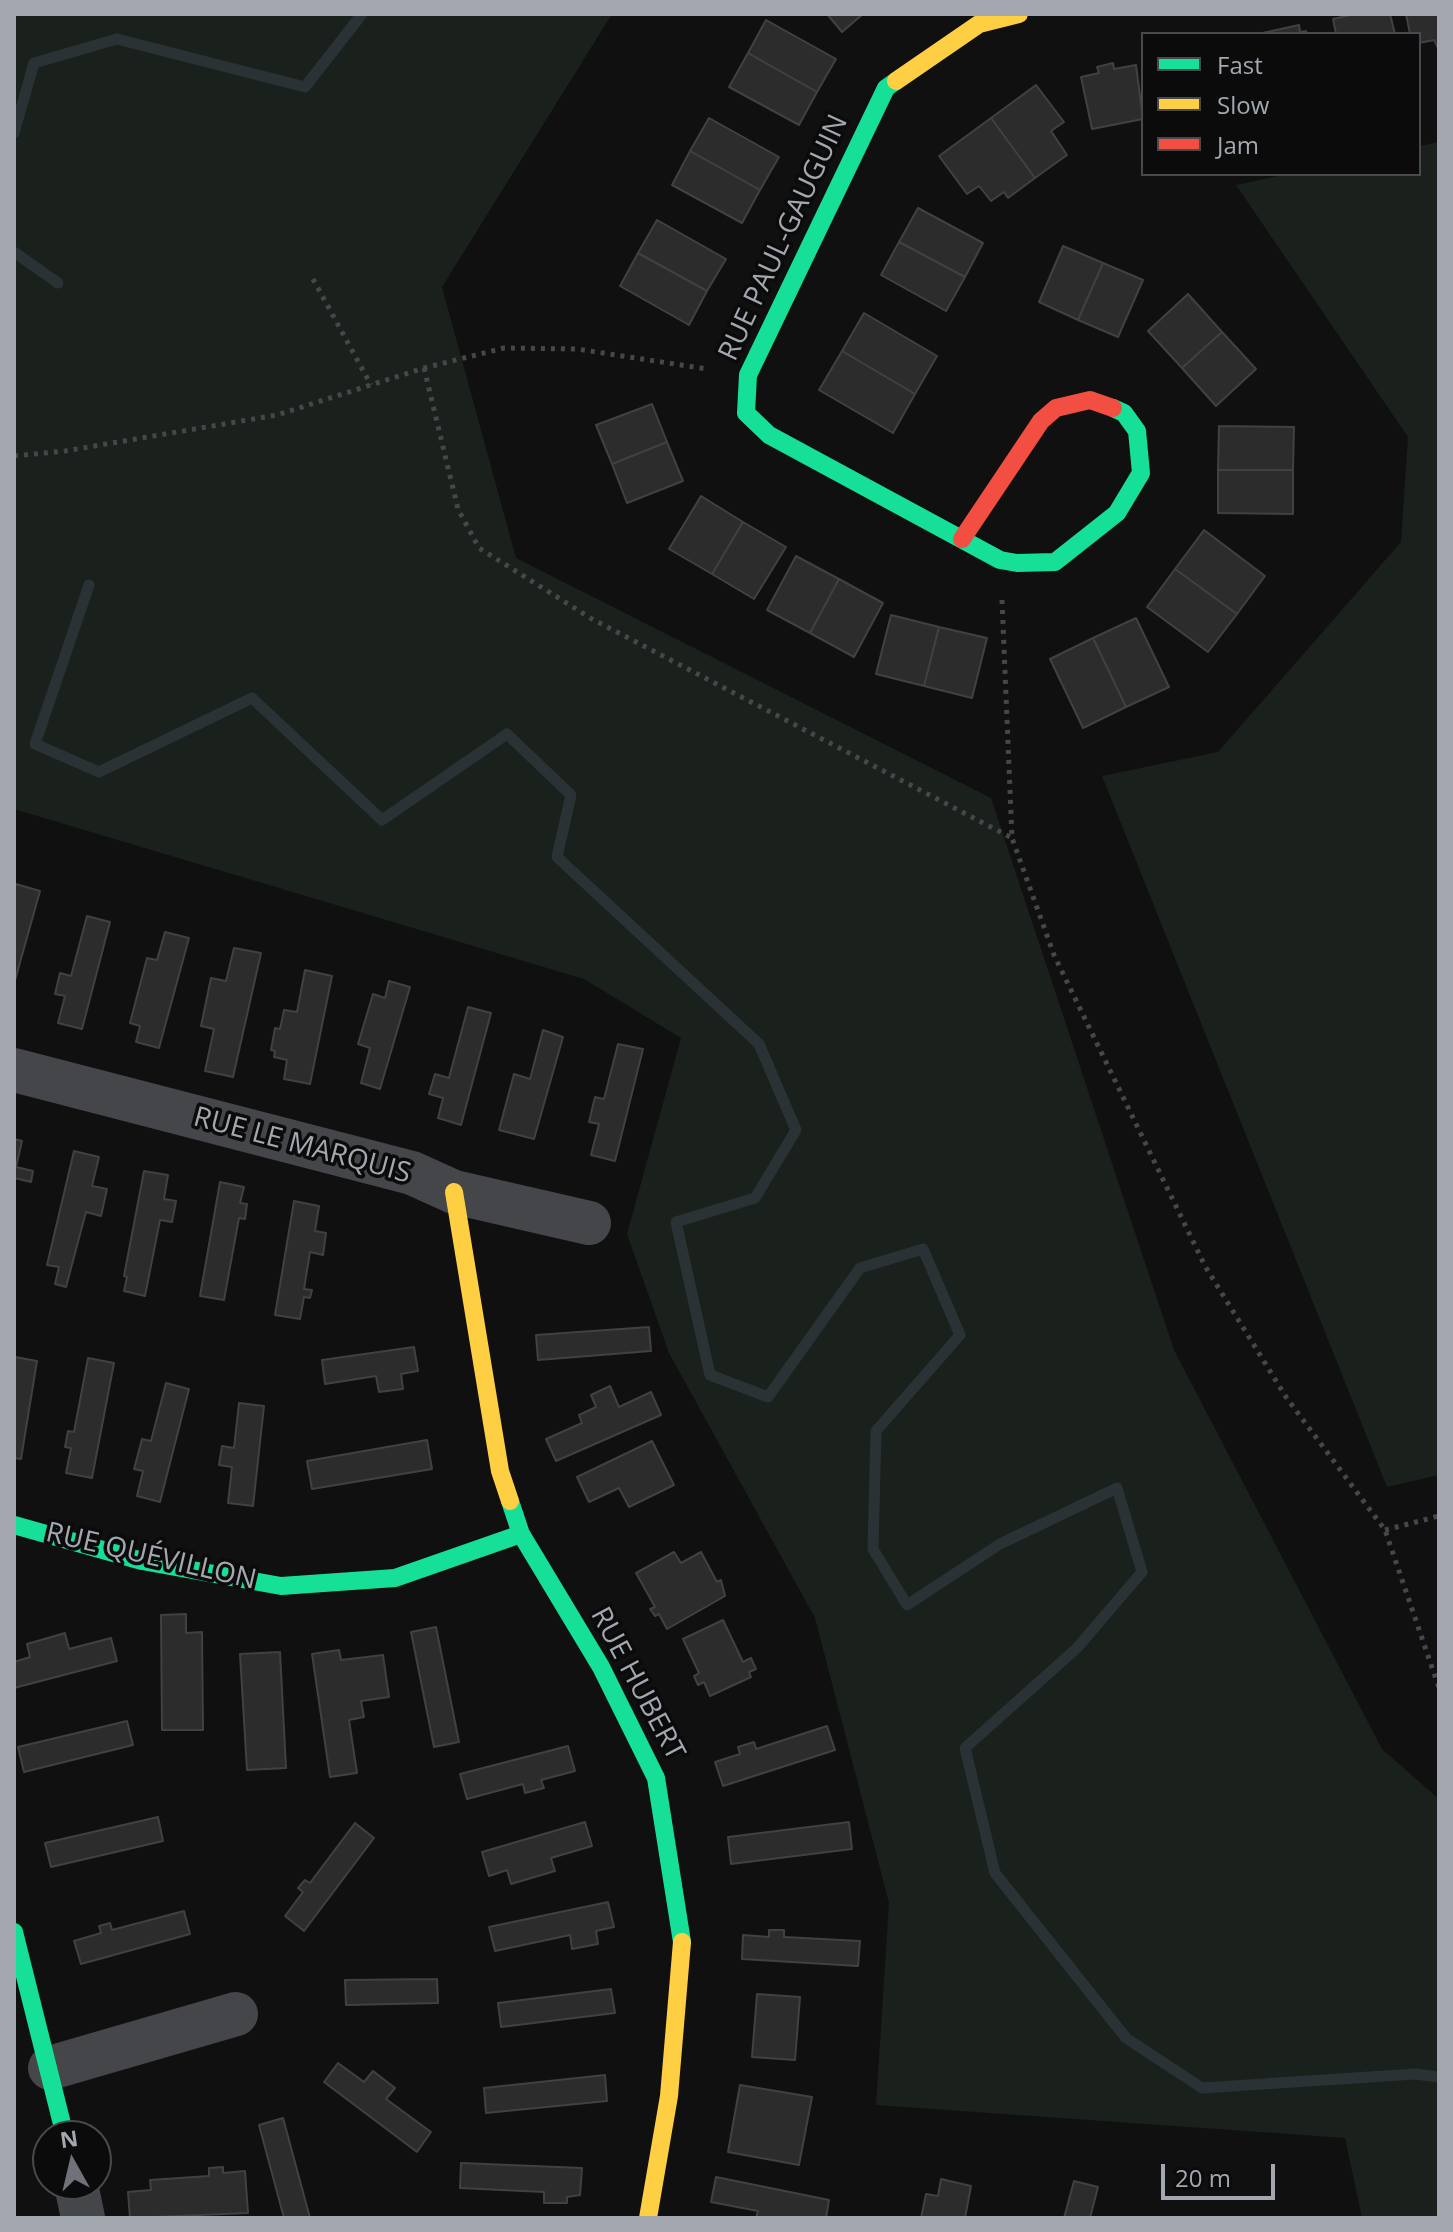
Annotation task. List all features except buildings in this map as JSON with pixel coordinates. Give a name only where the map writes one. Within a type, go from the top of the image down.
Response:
[{"type":"street","name":"RUE PAUL-GAUGUIN","points":[[962,539],[1041,421],[1056,408],[1090,400],[1124,413],[1137,431],[1141,473],[1117,513],[1055,562],[1000,560],[769,435],[746,413],[748,375],[886,88],[979,24],[1019,14]]},
{"type":"street","name":"RUE LE MARQUIS","points":[[14,1070],[412,1173],[454,1192],[589,1223]]},
{"type":"street","name":"RUE HUBERT","points":[[454,1192],[500,1471],[521,1534],[601,1667],[656,1778],[682,1936],[669,2096],[648,2218]]},
{"type":"street","name":"RUE QUÉVILLON","points":[[14,1525],[142,1561],[281,1586],[395,1578],[521,1534]]},
{"type":"street","points":[[14,1932],[61,2120]]},
{"type":"street","points":[[50,2068],[236,2014]]},
{"type":"path","points":[[313,279],[371,385]]},
{"type":"path","points":[[14,456],[65,451],[277,415],[424,368],[504,348],[540,346],[748,375]]},
{"type":"path","points":[[424,368],[458,509],[479,548],[592,619],[1012,838]]},
{"type":"path","points":[[1000,560],[1012,838],[1054,955],[1205,1266],[1286,1397],[1385,1530],[1439,1688]]},
{"type":"path","points":[[1385,1530],[1439,1516]]},
{"type":"shaded area","points":[[14,14],[612,14],[442,287],[516,558],[991,798],[1174,1350],[1382,1749],[1439,1799],[1439,2218],[1362,2218],[1345,2138],[876,2105],[889,1903],[815,1618],[669,1353],[627,1234],[681,1038],[584,979],[14,809]]},
{"type":"shaded area","points":[[1439,142],[1439,1475],[1387,1487],[1102,776],[1218,752],[1401,542],[1408,437],[1236,185],[1279,176],[1421,176],[1421,146]]},
{"type":"waterway","points":[[14,133],[34,63],[117,39],[305,87],[362,14]]},
{"type":"waterway","points":[[14,252],[58,283]]},
{"type":"waterway","points":[[89,585],[35,744],[99,772],[252,698],[382,820],[507,734],[571,795],[557,857],[759,1044],[796,1130],[755,1198],[676,1222],[710,1375],[768,1397],[860,1268],[923,1249],[960,1335],[876,1431],[873,1549],[907,1605],[1000,1544],[1117,1488],[1142,1572],[1077,1648],[965,1748],[995,1873],[1126,2038],[1202,2088],[1415,2074],[1439,2077]]},
{"type":"traffic: fast","points":[[896,81],[886,88],[748,375],[746,413],[769,435],[1000,560],[1017,563],[1055,562],[1117,513],[1141,473],[1137,431],[1124,413],[1113,408]]},
{"type":"traffic: fast","points":[[510,1501],[521,1534],[601,1667],[656,1778],[682,1942]]},
{"type":"traffic: fast","points":[[14,1525],[142,1561],[281,1586],[395,1578],[521,1534]]},
{"type":"traffic: fast","points":[[14,1932],[61,2120]]},
{"type":"traffic: slow","points":[[896,81],[979,24],[1019,14]]},
{"type":"traffic: slow","points":[[454,1192],[500,1471],[510,1501]]},
{"type":"traffic: slow","points":[[648,2218],[669,2096],[682,1942]]},
{"type":"traffic: jam","points":[[962,539],[1041,421],[1056,408],[1090,400],[1113,408]]}]
